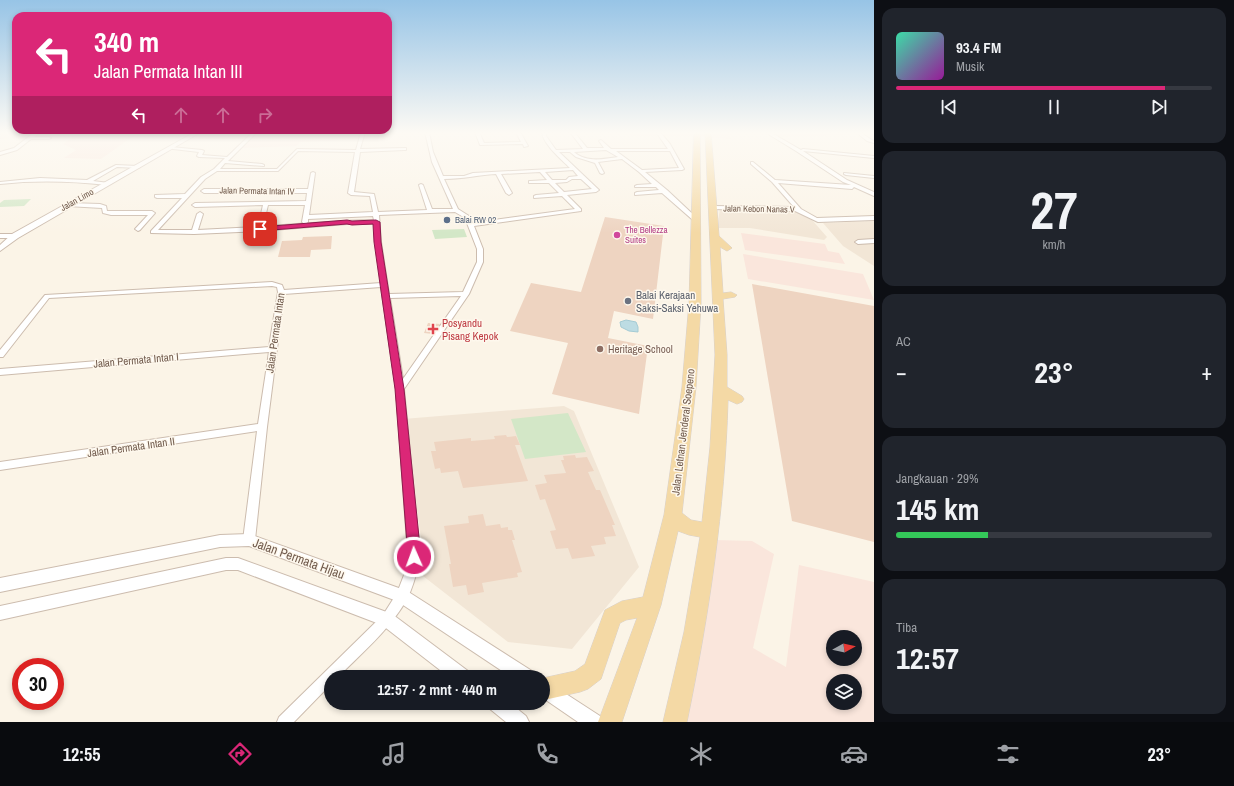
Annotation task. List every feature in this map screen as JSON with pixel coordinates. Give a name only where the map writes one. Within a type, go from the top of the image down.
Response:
[{"type":"main road","name":"Jalan Letnan Jenderal Soepeno","points":[[610,722],[651,605],[673,515],[689,387],[695,304],[696,213],[702,166]]},
{"type":"main road","name":"Jalan Letnan Jenderal Soepeno","points":[[675,722],[683,690],[706,564],[722,390],[721,355],[724,296],[715,238],[714,208],[705,166]]},
{"type":"main road","points":[[715,238],[727,248]]},
{"type":"main road","points":[[722,390],[737,399]]},
{"type":"main road","points":[[673,515],[682,525],[692,529],[710,529]]},
{"type":"main road","points":[[550,687],[580,681],[594,671],[612,616],[622,611],[651,605]]},
{"type":"street","points":[[88,182],[116,166],[138,167]]},
{"type":"street","points":[[220,166],[216,170],[203,178],[153,232],[194,232],[260,229],[347,222],[352,223],[376,218],[430,211],[456,210]]},
{"type":"street","points":[[272,166],[281,167]]},
{"type":"street","points":[[284,722],[387,619],[402,596],[410,575],[414,557],[400,389],[378,242],[376,218],[372,195],[351,193],[355,166]]},
{"type":"street","points":[[400,389],[466,294],[478,268],[481,255],[467,217],[456,210],[435,166]]},
{"type":"street","points":[[536,197],[564,195],[596,190],[571,166]]},
{"type":"street","points":[[599,166],[602,173]]},
{"type":"street","points":[[634,166],[658,184],[677,203],[696,213]]},
{"type":"street","points":[[641,171],[682,169],[680,166]]},
{"type":"street","points":[[755,166],[774,181],[798,210]]},
{"type":"street","points":[[822,166],[845,181],[874,194]]},
{"type":"street","name":"Jalan Limo","points":[[0,249],[15,236],[138,167]]},
{"type":"street","points":[[216,170],[276,170],[281,167]]},
{"type":"street","points":[[442,178],[464,177],[473,174],[574,169]]},
{"type":"street","points":[[470,225],[579,210],[542,171]]},
{"type":"street","name":"Jalan Permata Intan IV","points":[[304,226],[313,173]]},
{"type":"street","points":[[498,173],[509,193]]},
{"type":"street","points":[[846,174],[874,177]]},
{"type":"street","points":[[531,182],[568,181],[571,178],[582,177]]},
{"type":"street","points":[[0,183],[28,181],[88,182],[107,184]]},
{"type":"street","points":[[774,181],[856,186]]},
{"type":"street","points":[[637,186],[658,184]]},
{"type":"street","points":[[421,185],[430,211]]},
{"type":"street","name":"Jalan Permata Intan IV","points":[[204,190],[310,192]]},
{"type":"street","points":[[637,194],[665,191]]},
{"type":"street","points":[[156,196],[186,196]]},
{"type":"street","points":[[195,205],[308,203]]},
{"type":"street","points":[[677,203],[696,213]]},
{"type":"street","points":[[260,229],[266,204]]},
{"type":"street","points":[[69,205],[100,206],[104,207],[105,212],[111,213],[152,213],[138,229]]},
{"type":"street","name":"Jalan Kebon Nanas V","points":[[714,208],[798,210],[810,218],[818,220],[874,218]]},
{"type":"street","points":[[518,210],[523,218]]},
{"type":"street","points":[[194,232],[200,214]]},
{"type":"street","points":[[306,217],[376,218]]},
{"type":"street","points":[[0,236],[15,236]]},
{"type":"street","points":[[858,242],[874,241]]},
{"type":"street","name":"Jalan Permata Intan","points":[[0,355],[47,296],[272,284],[280,286],[282,292],[262,427],[249,540]]},
{"type":"street","points":[[282,292],[385,285]]},
{"type":"street","points":[[386,296],[466,294]]},
{"type":"street","name":"Jalan Permata Intan I","points":[[0,372],[273,349]]},
{"type":"street","name":"Jalan Permata Intan II","points":[[0,466],[262,427]]},
{"type":"street","name":"Jalan Permata Hijau","points":[[0,585],[220,541],[249,540],[402,596],[515,670]]},
{"type":"street","points":[[0,613],[226,564],[238,564],[387,619],[453,670]]},
{"type":"street","points":[[550,693],[594,722]]},
{"type":"street","points":[[505,710],[520,722]]},
{"type":"shaded area","points":[[720,208],[795,210],[812,220],[827,237],[824,240],[750,228],[717,228]]},
{"type":"shaded area","points":[[874,221],[874,266],[843,246],[823,223]]},
{"type":"shaded area","points":[[741,233],[825,244],[828,251],[839,253],[845,264],[745,250]]},
{"type":"shaded area","points":[[743,254],[863,274],[874,300],[748,279]]},
{"type":"shaded area","points":[[564,406],[574,411],[639,567],[572,649],[508,642],[423,576],[424,558],[403,419]]},
{"type":"shaded area","points":[[715,540],[752,541],[774,554],[753,648],[786,667],[799,565],[874,582],[874,722],[687,722]]},
{"type":"green space","points":[[31,199],[24,206],[0,207],[0,203],[4,200]]},
{"type":"green space","points":[[464,229],[467,237],[435,239],[432,230]]},
{"type":"green space","points":[[568,413],[586,452],[525,459],[511,419]]},
{"type":"water","points":[[626,320],[636,322],[638,332],[629,331],[621,327],[620,322]]},
{"type":"building","points":[[605,217],[664,226],[653,319],[614,311],[608,338],[648,346],[639,414],[552,394],[568,343],[510,331],[531,283],[581,292]]},
{"type":"building","points":[[332,236],[331,249],[311,250],[310,257],[278,257],[282,241],[302,240],[303,237]]},
{"type":"building","points":[[752,284],[874,306],[874,542],[792,521]]},
{"type":"building","name":"Posyandu Pisang Kepok","points":[[428,323],[440,324],[433,334],[424,333]]},
{"type":"building","points":[[506,435],[507,437],[516,436],[520,445],[515,445],[528,481],[463,488],[458,471],[441,473],[440,468],[435,469],[431,451],[436,451],[434,442],[471,438],[471,441],[495,439],[494,436]]},
{"type":"building","points":[[575,455],[576,458],[587,457],[594,471],[588,472],[596,490],[600,490],[615,525],[612,525],[616,536],[604,537],[606,544],[591,546],[595,556],[572,559],[568,548],[556,549],[550,531],[556,530],[545,499],[540,500],[535,485],[547,483],[544,475],[566,473],[561,460],[564,460],[563,456]]},
{"type":"building","points":[[483,514],[486,526],[500,524],[501,528],[508,527],[508,530],[512,530],[515,540],[512,540],[522,572],[517,573],[518,577],[482,583],[484,592],[468,595],[466,585],[453,587],[449,564],[451,564],[444,526],[469,523],[468,516]]},
{"type":"place","name":"Balai RW 02","points":[[447,220]]},
{"type":"place","name":"The Bellezza Suites","points":[[617,235]]},
{"type":"place","name":"Balai Kerajaan Saksi-Saksi Yehuwa","points":[[628,301]]},
{"type":"place","name":"Posyandu Pisang Kepok","points":[[433,329]]},
{"type":"place","name":"Heritage School","points":[[600,349]]},
{"type":"route","points":[[260,229],[347,222],[376,222],[400,389],[414,541],[414,557]]}]
